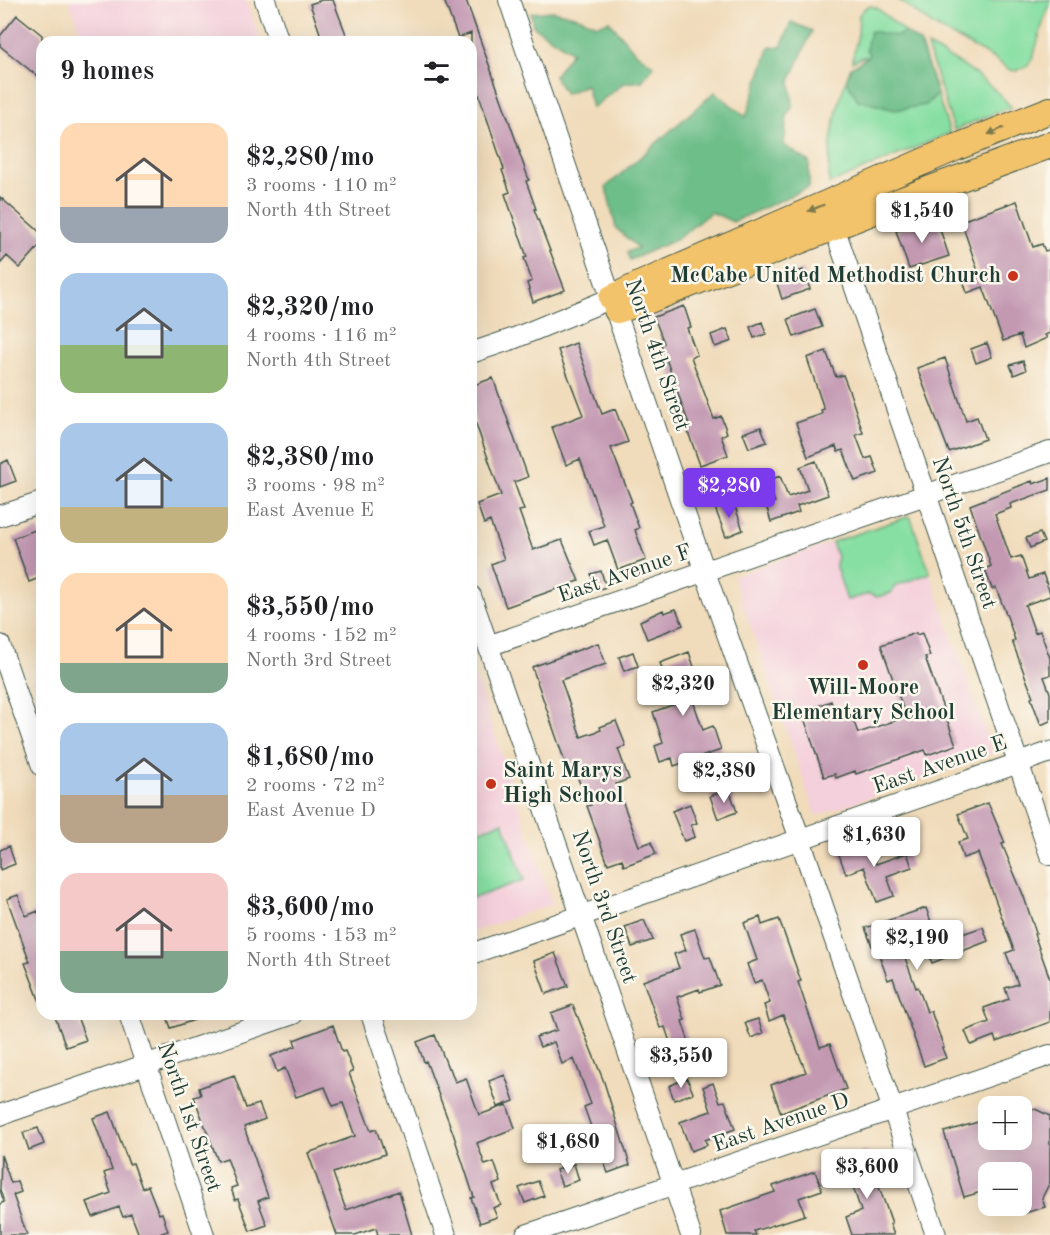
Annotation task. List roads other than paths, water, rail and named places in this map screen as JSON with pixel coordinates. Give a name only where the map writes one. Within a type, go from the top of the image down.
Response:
[{"type":"main road","points":[[615,304],[639,285],[930,158],[1050,110]]},
{"type":"main road","points":[[615,304],[647,302],[834,227],[1049,148]]},
{"type":"street","points":[[265,0],[277,36]]},
{"type":"street","name":"North 4th Street","points":[[509,0],[936,1235]]},
{"type":"street","name":"North 5th Street","points":[[834,227],[1050,855]]},
{"type":"street","points":[[477,351],[615,304]]},
{"type":"street","name":"East Avenue F","points":[[488,646],[1050,452]]},
{"type":"street","points":[[0,516],[36,504]]},
{"type":"street","name":"North 3rd Street","points":[[477,614],[692,1235]]},
{"type":"street","points":[[0,645],[36,749]]},
{"type":"street","name":"East Avenue E","points":[[477,952],[1050,752]]},
{"type":"street","name":"North 1st Street","points":[[131,1020],[204,1235]]},
{"type":"street","points":[[0,1115],[275,1020]]},
{"type":"street","points":[[373,1020],[446,1235]]},
{"type":"street","name":"East Avenue D","points":[[526,1235],[1050,1055]]},
{"type":"place","name":"McCabe United Methodist Church","points":[[1013,276]]},
{"type":"place","name":"Will-Moore Elementary School","points":[[863,665]]},
{"type":"place","name":"Saint Marys High School","points":[[491,784]]}]
